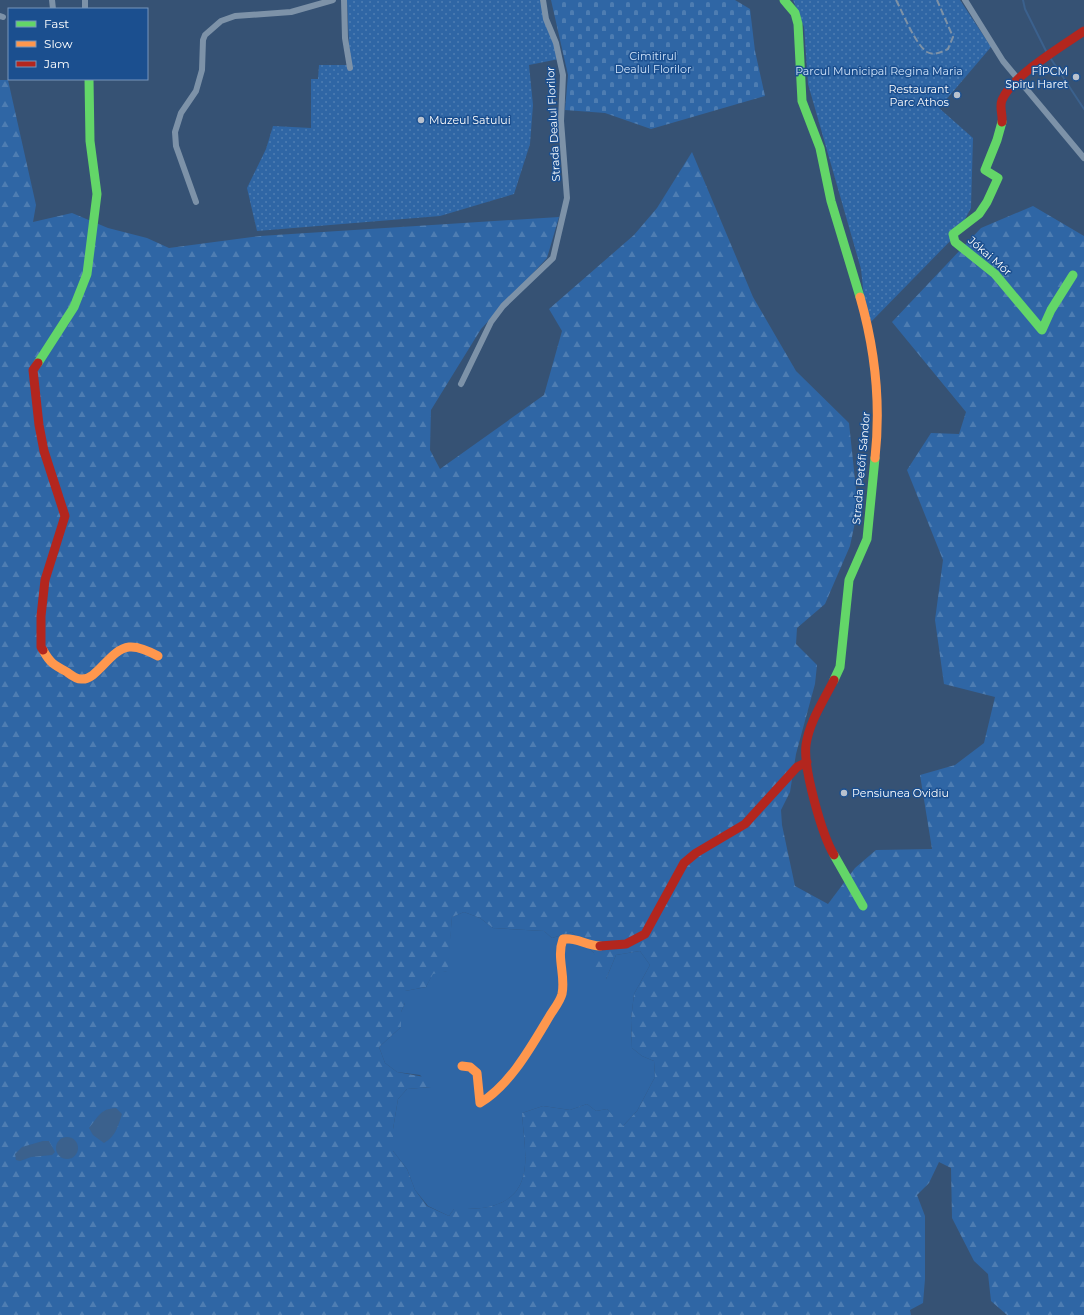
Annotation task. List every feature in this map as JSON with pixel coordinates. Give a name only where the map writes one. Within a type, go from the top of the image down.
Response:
[{"type":"street","points":[[196,202],[176,146],[175,132],[181,113],[196,91],[202,70],[205,35],[221,20],[235,16],[287,13],[333,0]]},
{"type":"street","points":[[344,0],[345,38],[350,68]]},
{"type":"street","name":"Strada Dealul Florilor","points":[[460,384],[491,322],[503,306],[553,258],[567,198],[561,121],[563,75],[556,42],[546,19],[543,0]]},
{"type":"street","name":"Strada Petőfi Sándor","points":[[784,0],[795,13],[798,24],[802,101],[820,148],[831,201],[864,311],[872,350],[877,394],[877,434],[867,539],[849,580],[840,667],[810,729],[806,745],[807,762],[821,827],[832,853],[863,906]]},
{"type":"street","points":[[964,0],[1003,61],[1018,81],[1084,158]]},
{"type":"street","points":[[1018,81],[1049,55],[1084,31]]},
{"type":"street","points":[[89,80],[90,141],[97,194],[90,240],[87,274],[74,307],[33,370],[39,425],[44,451],[64,516],[45,580],[41,616],[41,647],[50,663],[83,679],[91,676],[120,648],[127,646],[146,649],[158,656]]},
{"type":"street","name":"Jókai Mór","points":[[1018,81],[1001,101],[1002,121],[985,170],[998,178],[987,202],[979,214],[955,231],[953,237],[955,242],[995,274],[1042,330],[1051,310],[1073,275]]},
{"type":"street","points":[[462,1066],[470,1067],[477,1074],[480,1103],[490,1098],[508,1078],[562,995],[564,982],[560,946],[563,939],[570,938],[591,946],[612,946],[626,944],[645,934],[674,877],[684,863],[696,853],[746,824],[797,767],[807,762]]},
{"type":"green space","name":"Muzeul Satului","points":[[347,0],[540,0],[559,59],[529,65],[533,105],[530,144],[514,194],[440,216],[257,231],[247,188],[266,149],[273,126],[311,128],[311,79],[318,79],[319,65],[350,65]]},
{"type":"green space","name":"Cimitirul Dealul Florilor","points":[[551,0],[735,0],[750,9],[755,51],[765,96],[651,129],[605,113],[565,110],[568,75]]},
{"type":"green space","name":"Parcul Municipal Regina Maria","points":[[793,0],[960,0],[991,47],[939,108],[973,138],[971,208],[957,234],[867,326],[861,269],[808,84],[804,27]]},
{"type":"green space","points":[[0,80],[8,80],[36,205],[33,222],[72,213],[108,228],[147,238],[169,248],[260,236],[559,217],[547,258],[481,329],[431,410],[430,450],[440,469],[544,395],[562,331],[549,309],[634,235],[657,208],[692,152],[753,297],[796,371],[849,423],[858,508],[850,546],[825,604],[797,628],[796,644],[817,665],[815,684],[796,754],[790,792],[781,810],[782,825],[795,886],[828,904],[855,868],[876,850],[932,849],[920,775],[955,765],[984,743],[995,697],[944,684],[935,620],[943,560],[907,470],[931,433],[959,434],[966,412],[892,322],[981,228],[1033,206],[1084,236],[1084,1315],[1007,1315],[991,1301],[988,1274],[974,1261],[952,1218],[951,1168],[939,1162],[929,1183],[917,1195],[925,1216],[925,1279],[923,1303],[910,1310],[911,1315],[0,1315]],"holes":[[[464,912],[480,918],[493,928],[544,931],[552,938],[572,932],[594,953],[596,979],[606,979],[616,955],[640,951],[650,965],[634,994],[631,1020],[632,1048],[642,1056],[654,1061],[655,1077],[637,1111],[623,1126],[607,1109],[596,1111],[587,1104],[570,1110],[543,1106],[522,1113],[525,1142],[524,1170],[521,1182],[515,1193],[504,1201],[488,1207],[475,1209],[454,1209],[449,1216],[427,1206],[415,1190],[407,1169],[393,1151],[393,1129],[398,1099],[407,1089],[431,1087],[435,1079],[397,1072],[385,1063],[379,1047],[401,1027],[401,1012],[405,1003],[405,991],[426,987],[433,974],[448,971],[452,917]]]},
{"type":"green space","points":[[464,912],[480,918],[493,928],[544,931],[552,938],[572,932],[594,953],[606,979],[616,955],[640,951],[650,965],[634,994],[631,1020],[632,1048],[642,1056],[654,1061],[655,1077],[637,1111],[622,1127],[607,1109],[596,1111],[587,1104],[570,1110],[543,1106],[522,1113],[525,1142],[524,1170],[521,1182],[515,1193],[504,1201],[488,1207],[476,1209],[454,1209],[449,1216],[428,1206],[415,1190],[407,1169],[393,1151],[393,1129],[398,1099],[407,1089],[431,1087],[420,1075],[397,1072],[385,1063],[379,1047],[401,1027],[401,1012],[405,1003],[405,991],[426,987],[433,973],[447,971],[452,917]]},
{"type":"shaded area","points":[[116,1108],[122,1114],[119,1123],[114,1134],[104,1143],[93,1135],[89,1128],[103,1112]]},
{"type":"shaded area","points":[[67,1137],[75,1140],[78,1148],[75,1156],[67,1159],[59,1156],[56,1148],[59,1140]]},
{"type":"shaded area","points":[[43,1141],[49,1141],[55,1152],[52,1155],[31,1157],[20,1161],[16,1160],[15,1154],[22,1147]]},
{"type":"waterway","points":[[1023,0],[1025,9],[1047,53]]},
{"type":"waterway","points":[[1051,59],[1084,109]]},
{"type":"railway","points":[[896,0],[918,42],[927,52],[932,54],[948,49],[953,37],[937,0]]},
{"type":"traffic: fast","points":[[784,0],[795,13],[798,24],[802,101],[820,148],[831,201],[860,297]]},
{"type":"traffic: fast","points":[[38,363],[74,307],[87,274],[97,194],[90,141],[89,80]]},
{"type":"traffic: fast","points":[[1002,122],[997,140],[985,170],[998,178],[987,202],[979,214],[953,234],[955,242],[995,274],[1042,330],[1051,310],[1073,275]]},
{"type":"traffic: fast","points":[[834,680],[840,667],[849,580],[867,539],[875,458]]},
{"type":"traffic: fast","points":[[834,855],[863,906]]},
{"type":"traffic: slow","points":[[860,297],[870,336],[877,397],[877,437],[875,458]]},
{"type":"traffic: slow","points":[[43,650],[50,661],[74,677],[81,679],[93,675],[122,649],[136,647],[158,656]]},
{"type":"traffic: slow","points":[[462,1066],[470,1067],[477,1073],[480,1103],[491,1095],[510,1076],[527,1053],[560,1000],[563,987],[560,953],[563,939],[572,939],[591,945],[600,946]]},
{"type":"traffic: jam","points":[[1002,122],[1002,100],[1007,91],[1016,81],[1038,62],[1084,31]]},
{"type":"traffic: jam","points":[[38,363],[33,370],[39,425],[44,451],[65,516],[45,580],[41,616],[41,647],[43,650]]},
{"type":"traffic: jam","points":[[834,680],[817,711],[810,728],[806,745],[807,769],[814,801],[824,833],[834,855]]},
{"type":"traffic: jam","points":[[600,946],[626,944],[645,934],[684,863],[696,853],[745,824],[797,767],[807,762]]},
{"type":"place","name":"FÎPCM Spiru Haret","points":[[1076,77]]},
{"type":"place","name":"Restaurant Parc Athos","points":[[957,95]]},
{"type":"place","name":"Muzeul Satului","points":[[421,120]]},
{"type":"place","name":"Pensiunea Ovidiu","points":[[844,793]]}]
